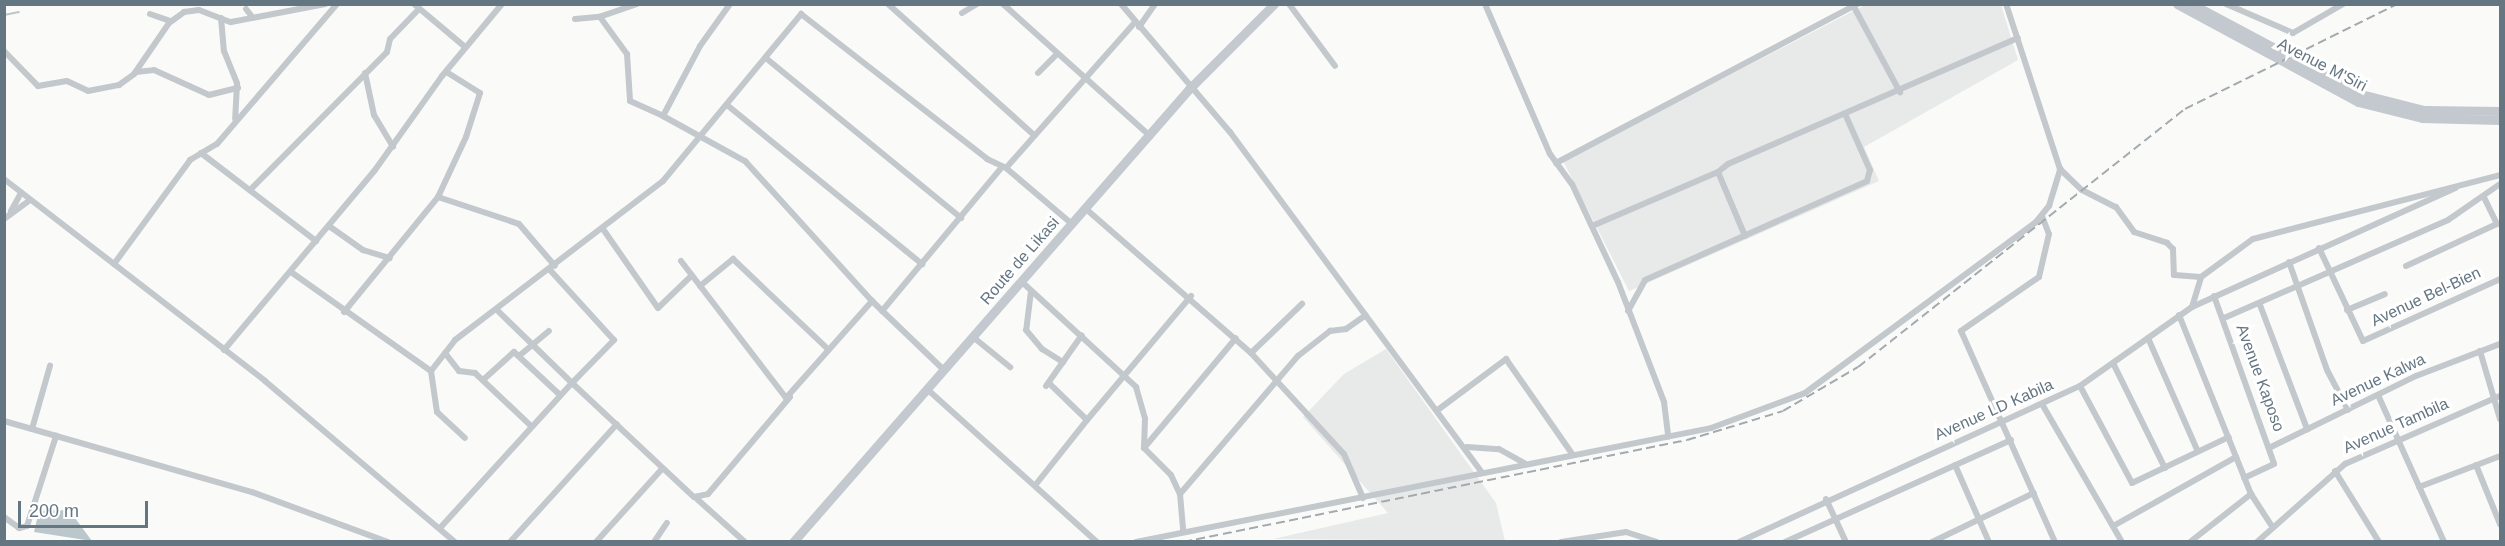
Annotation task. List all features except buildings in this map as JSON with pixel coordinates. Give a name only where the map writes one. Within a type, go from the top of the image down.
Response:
[{"type":"highway","name":"Route de Likasi","points":[[793,542],[1151,136],[1189,89],[1274,4]]},
{"type":"highway","name":"Avenue M'Siri","points":[[2177,4],[2358,102],[2422,118],[2500,120]]},
{"type":"highway","name":"Avenue M'Siri","points":[[2192,4],[2361,94],[2424,111],[2500,111]]},
{"type":"street","points":[[4,51],[40,87],[67,81],[88,91],[119,85],[136,72],[170,21],[196,10],[221,18],[253,19],[325,4]]},
{"type":"street","points":[[114,264],[190,160],[235,122],[336,4]]},
{"type":"street","points":[[224,350],[393,147],[465,47],[502,4]]},
{"type":"street","points":[[575,19],[600,17],[637,4]]},
{"type":"street","points":[[663,116],[700,46],[730,4]]},
{"type":"street","points":[[888,4],[1034,135]]},
{"type":"street","points":[[962,13],[977,4]]},
{"type":"street","points":[[1003,4],[1151,136]]},
{"type":"street","points":[[1121,4],[1189,89],[1230,132],[1439,409],[1467,447],[1481,471]]},
{"type":"street","points":[[882,311],[1084,77],[1155,4]]},
{"type":"street","points":[[1289,4],[1335,66]]},
{"type":"street","points":[[1485,4],[1556,163],[1592,226],[1664,402],[1668,437]]},
{"type":"street","points":[[2006,4],[2060,169],[2082,190],[2112,204],[2134,232],[2167,243],[2173,249],[2174,275],[2201,277]]},
{"type":"street","points":[[2226,4],[2293,33],[2343,4]]},
{"type":"street","points":[[1556,163],[1856,6],[1900,92]]},
{"type":"street","points":[[249,190],[365,73],[416,7],[465,47]]},
{"type":"street","points":[[246,9],[253,19]]},
{"type":"street","points":[[150,14],[170,21]]},
{"type":"street","points":[[465,438],[437,412],[432,371],[445,353],[603,230],[663,180],[700,133],[767,59],[801,14],[1004,167],[1072,225]]},
{"type":"street","points":[[600,17],[627,54],[630,101],[700,133],[745,161],[872,301],[944,370]]},
{"type":"street","points":[[221,18],[224,51],[238,88],[235,122]]},
{"type":"street","points":[[1592,226],[1718,172],[1745,154],[1846,116],[2018,38]]},
{"type":"street","points":[[1038,73],[1057,54]]},
{"type":"street","points":[[767,59],[961,218]]},
{"type":"street","points":[[136,72],[154,70],[209,95],[238,88]]},
{"type":"street","points":[[344,312],[438,197],[481,94],[446,72]]},
{"type":"street","points":[[365,73],[374,115],[393,147]]},
{"type":"street","points":[[727,105],[922,264]]},
{"type":"street","points":[[1628,312],[1645,280],[1870,178],[1846,116]]},
{"type":"street","points":[[201,153],[316,241]]},
{"type":"street","points":[[1136,542],[1363,498],[1481,471],[1668,437],[1745,418],[1804,393],[2042,216],[2060,169]]},
{"type":"street","points":[[1718,172],[1745,236]]},
{"type":"street","points":[[2192,307],[2201,277],[2226,254],[2277,229],[2455,188],[2500,175]]},
{"type":"street","points":[[4,179],[224,350],[455,542]]},
{"type":"street","points":[[2224,318],[2331,274],[2448,220],[2500,184]]},
{"type":"street","name":"Avenue LD Kabila","points":[[1739,542],[1826,499],[2080,386],[2114,365],[2192,307],[2455,188]]},
{"type":"street","points":[[4,219],[21,193]]},
{"type":"street","points":[[438,197],[519,224],[552,268],[614,340],[531,426],[440,528]]},
{"type":"street","points":[[2406,266],[2497,224],[2484,197]]},
{"type":"street","points":[[10,212],[30,200]]},
{"type":"street","points":[[1086,209],[1191,296],[1251,353],[1344,454],[1363,498]]},
{"type":"street","points":[[2042,216],[2049,234],[2039,277],[1961,331],[2004,421],[2055,542]]},
{"type":"street","points":[[329,226],[363,250],[390,258]]},
{"type":"street","points":[[603,230],[658,308],[692,275]]},
{"type":"street","points":[[2319,248],[2347,310],[2385,294]]},
{"type":"street","points":[[700,286],[733,259],[829,350]]},
{"type":"street","points":[[681,261],[779,393],[790,397]]},
{"type":"street","points":[[2289,262],[2327,370],[2349,410]]},
{"type":"street","points":[[291,272],[344,312],[432,371]]},
{"type":"street","name":"Avenue Bel-Bien","points":[[2347,310],[2363,341],[2500,279]]},
{"type":"street","points":[[1022,282],[1126,374],[1143,405],[1144,448],[1169,471],[1180,494],[1183,532]]},
{"type":"street","points":[[1031,291],[1026,330],[1042,349],[1063,362]]},
{"type":"street","points":[[1037,483],[1191,296]]},
{"type":"street","name":"Avenue Kaposo","points":[[2214,296],[2271,447]]},
{"type":"street","points":[[697,499],[708,494],[872,301]]},
{"type":"street","points":[[1251,353],[1302,304]]},
{"type":"street","points":[[2260,305],[2307,429]]},
{"type":"street","points":[[498,311],[662,469],[745,542]]},
{"type":"street","points":[[1180,494],[1276,380],[1330,331],[1346,329],[1366,315]]},
{"type":"street","points":[[2179,315],[2251,494],[2272,526]]},
{"type":"street","points":[[519,356],[549,331]]},
{"type":"street","points":[[1082,335],[1048,385],[1087,420]]},
{"type":"street","points":[[973,337],[1010,367]]},
{"type":"street","points":[[1144,448],[1236,338]]},
{"type":"street","points":[[2148,338],[2198,452]]},
{"type":"street","name":"Avenue Kalwa","points":[[2271,447],[2378,395],[2500,344]]},
{"type":"street","points":[[2480,351],[2498,397],[2500,418]]},
{"type":"street","points":[[483,380],[512,352],[560,395]]},
{"type":"street","points":[[445,353],[459,371],[483,380],[531,426]]},
{"type":"street","points":[[1439,409],[1506,359],[1573,454]]},
{"type":"street","points":[[2114,365],[2165,468]]},
{"type":"street","points":[[32,429],[50,366]]},
{"type":"street","points":[[2080,386],[2130,482],[2229,437]]},
{"type":"street","points":[[927,389],[1037,483],[1097,542]]},
{"type":"street","points":[[2378,395],[2444,542]]},
{"type":"street","name":"Avenue Tambila","points":[[2257,542],[2335,471],[2498,397]]},
{"type":"street","points":[[2042,404],[2115,525],[2122,542]]},
{"type":"street","points":[[4,421],[243,489],[388,542]]},
{"type":"street","points":[[510,542],[617,424]]},
{"type":"street","points":[[4,518],[18,528],[27,526],[56,436]]},
{"type":"street","points":[[1785,542],[2012,440]]},
{"type":"street","points":[[1467,447],[1499,449],[1524,463]]},
{"type":"street","points":[[2244,478],[2274,465],[2271,447]]},
{"type":"street","points":[[2420,487],[2500,456]]},
{"type":"street","points":[[2115,525],[2236,457]]},
{"type":"street","points":[[1955,465],[1989,542]]},
{"type":"street","points":[[2476,465],[2497,508],[2500,524]]},
{"type":"street","points":[[596,542],[662,469]]},
{"type":"street","points":[[2335,471],[2379,542]]},
{"type":"street","points":[[1932,542],[2034,493]]},
{"type":"street","points":[[2190,542],[2251,494]]},
{"type":"street","points":[[1826,499],[1846,542]]},
{"type":"street","points":[[654,542],[667,523]]},
{"type":"street","points":[[1561,542],[1626,531],[1656,542]]},
{"type":"shaded area","points":[[1865,5],[2001,5],[2018,60],[1864,147],[1879,181],[1629,291],[1563,161]]},
{"type":"shaded area","points":[[1386,349],[1496,503],[1505,541],[1273,539],[1388,513],[1303,417],[1344,374]]},
{"type":"shaded area","points":[[69,510],[92,541],[34,532],[39,511]]},
{"type":"waterway","points":[[4,15],[19,12]]},
{"type":"railway","points":[[1183,542],[1687,440],[1783,411],[1858,367],[2185,109],[2397,4]]}]
